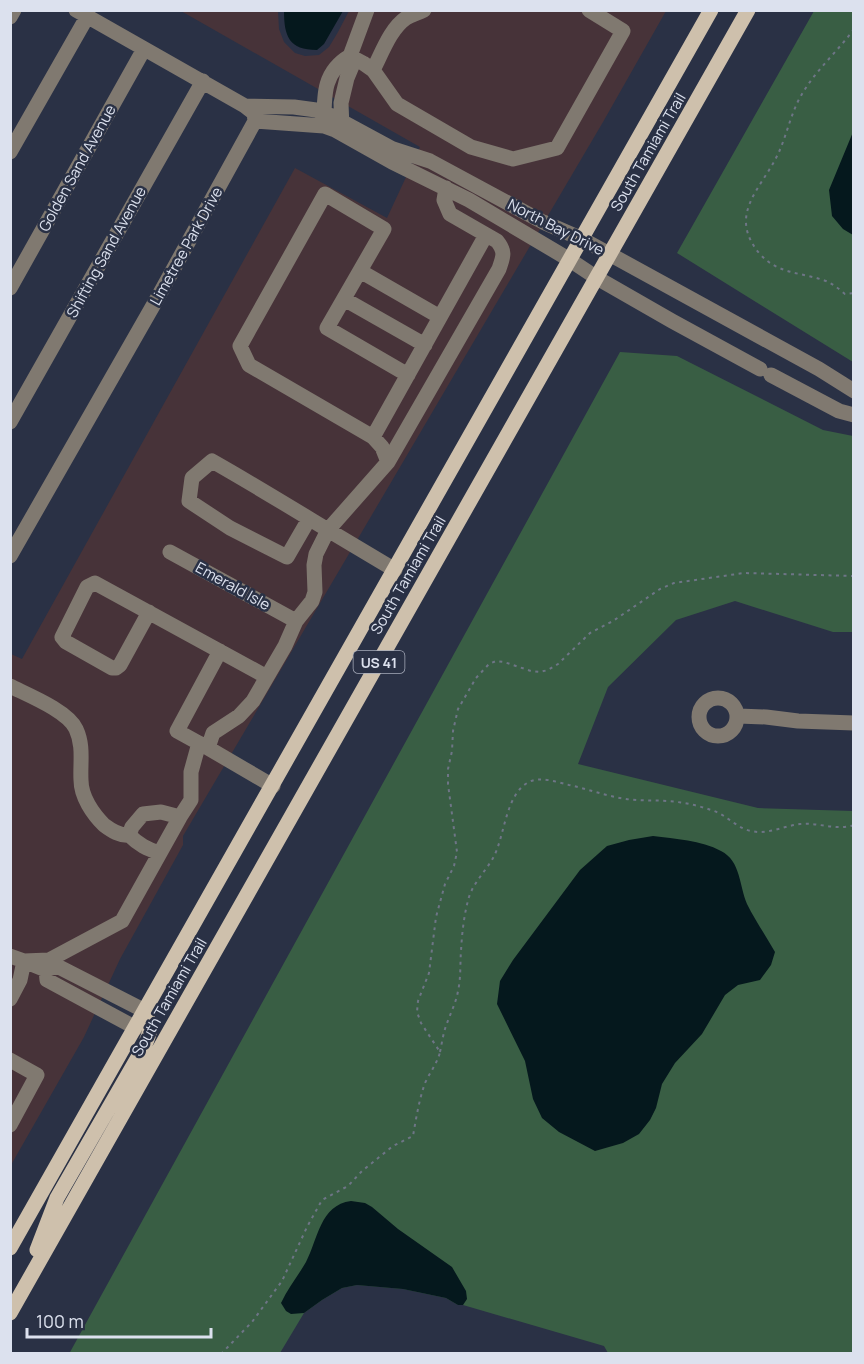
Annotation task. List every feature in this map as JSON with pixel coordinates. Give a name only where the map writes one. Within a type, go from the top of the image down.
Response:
[{"type":"main road","name":"South Tamiami Trail","points":[[10,1248],[711,10]]},
{"type":"main road","name":"South Tamiami Trail","points":[[10,1313],[748,10]]},
{"type":"main road","points":[[19,1298],[57,1198],[151,1033],[151,1024],[145,1011]]},
{"type":"street","points":[[10,17],[14,10]]},
{"type":"street","points":[[342,127],[341,103],[352,66],[350,56],[367,10]]},
{"type":"street","points":[[373,70],[397,27],[405,18],[423,10]]},
{"type":"street","points":[[350,56],[373,70],[397,104],[471,147],[513,159],[557,148],[623,31],[589,10]]},
{"type":"street","points":[[10,152],[82,14],[245,106],[254,113],[255,122]]},
{"type":"street","name":"Golden Sand Avenue","points":[[10,288],[144,49]]},
{"type":"street","points":[[324,119],[324,94],[329,78],[340,62],[350,56]]},
{"type":"street","name":"Shifting Sand Avenue","points":[[10,422],[203,81]]},
{"type":"street","name":"North Bay Drive","points":[[245,106],[299,107],[393,150],[430,161],[543,222],[610,254],[819,369],[854,391]]},
{"type":"street","points":[[297,124],[299,107]]},
{"type":"street","name":"North Bay Drive","points":[[255,122],[297,124],[324,119]]},
{"type":"street","name":"Limetree Park Drive","points":[[10,556],[255,122]]},
{"type":"street","name":"North Bay Drive","points":[[342,127],[392,162],[469,200],[672,321],[840,411],[854,415]]},
{"type":"street","points":[[17,958],[49,960],[122,921],[191,800],[191,772],[203,745],[213,733],[239,716],[253,701],[285,646],[296,621],[312,601],[315,592],[316,554],[328,530],[388,462],[499,269],[503,255],[502,247],[496,241],[450,214],[444,200],[446,188]]},
{"type":"street","points":[[388,462],[382,447],[373,437],[249,365],[240,346],[325,194],[384,229],[327,328],[408,375]]},
{"type":"street","points":[[373,437],[486,235]]},
{"type":"street","points":[[360,271],[440,317]]},
{"type":"street","points":[[344,298],[425,345]]},
{"type":"street","points":[[309,519],[287,557],[230,528],[189,501],[192,478],[212,462],[257,487],[395,570]]},
{"type":"street","name":"Emerald Isle","points":[[170,552],[296,621]]},
{"type":"street","points":[[149,612],[120,665],[116,668],[112,668],[66,642],[62,637],[87,587],[95,583],[149,612],[267,677]]},
{"type":"street","points":[[220,651],[177,731],[273,786]]},
{"type":"street","points":[[10,686],[66,716],[76,729],[82,762],[81,783],[86,801],[96,817],[109,829],[122,835],[129,835],[147,850],[160,854]]},
{"type":"street","points":[[738,716],[854,723]]},
{"type":"street","points":[[129,835],[132,827],[143,814],[161,812],[180,817]]},
{"type":"street","points":[[17,958],[46,970],[57,966],[145,1011]]},
{"type":"street","points":[[10,999],[21,980],[17,958]]},
{"type":"street","points":[[46,970],[47,980],[136,1028]]},
{"type":"street","points":[[10,1060],[37,1075],[10,1125]]},
{"type":"path","points":[[854,29],[801,95],[777,155],[754,193],[746,215],[746,224],[753,244],[760,254],[777,267],[794,274],[827,282],[845,294],[854,293]]},
{"type":"path","points":[[440,1052],[421,1023],[417,1012],[418,1001],[429,973],[434,927],[439,906],[445,884],[456,859],[448,769],[456,718],[458,709],[483,669],[496,661],[531,671],[548,670],[558,664],[590,633],[613,621],[660,589],[674,584],[744,573],[854,576]]},
{"type":"path","points":[[221,1353],[252,1322],[282,1281],[322,1200],[348,1186],[362,1171],[393,1146],[413,1136],[419,1104],[426,1083],[438,1061],[443,1036],[458,993],[464,923],[470,895],[494,857],[510,805],[522,787],[537,779],[628,799],[668,801],[695,806],[721,813],[741,827],[753,831],[772,831],[801,824],[829,828],[854,825]]},
{"type":"shaded area","points":[[284,10],[343,11],[324,44],[317,50],[300,47],[290,40],[285,28]]},
{"type":"shaded area","points":[[181,11],[278,11],[279,29],[284,42],[295,53],[305,56],[319,55],[329,47],[349,11],[666,11],[183,836],[183,845],[120,959],[84,1037],[11,1165],[11,654],[22,659],[295,168],[387,218],[420,147]]},
{"type":"shaded area","points":[[853,132],[853,235],[843,229],[832,216],[829,190]]},
{"type":"shaded area","points":[[653,836],[696,842],[728,855],[736,867],[747,904],[775,952],[771,965],[760,980],[738,985],[725,995],[702,1034],[675,1063],[662,1084],[656,1108],[639,1134],[623,1143],[595,1151],[559,1132],[542,1118],[533,1099],[525,1061],[497,1004],[500,981],[580,870],[607,846]]},
{"type":"shaded area","points":[[351,1201],[365,1203],[372,1207],[398,1229],[452,1267],[466,1291],[467,1299],[463,1305],[458,1305],[446,1298],[403,1289],[357,1285],[342,1288],[304,1313],[291,1314],[286,1311],[281,1303],[306,1262],[321,1224],[333,1209]]},
{"type":"green space","points":[[814,11],[853,11],[853,362],[677,253]]},
{"type":"green space","points":[[620,352],[677,356],[823,430],[853,436],[853,632],[833,632],[735,601],[676,620],[608,687],[578,764],[758,808],[853,811],[853,1353],[608,1353],[604,1346],[458,1305],[446,1298],[403,1289],[357,1285],[342,1288],[304,1313],[280,1353],[69,1354]]}]
